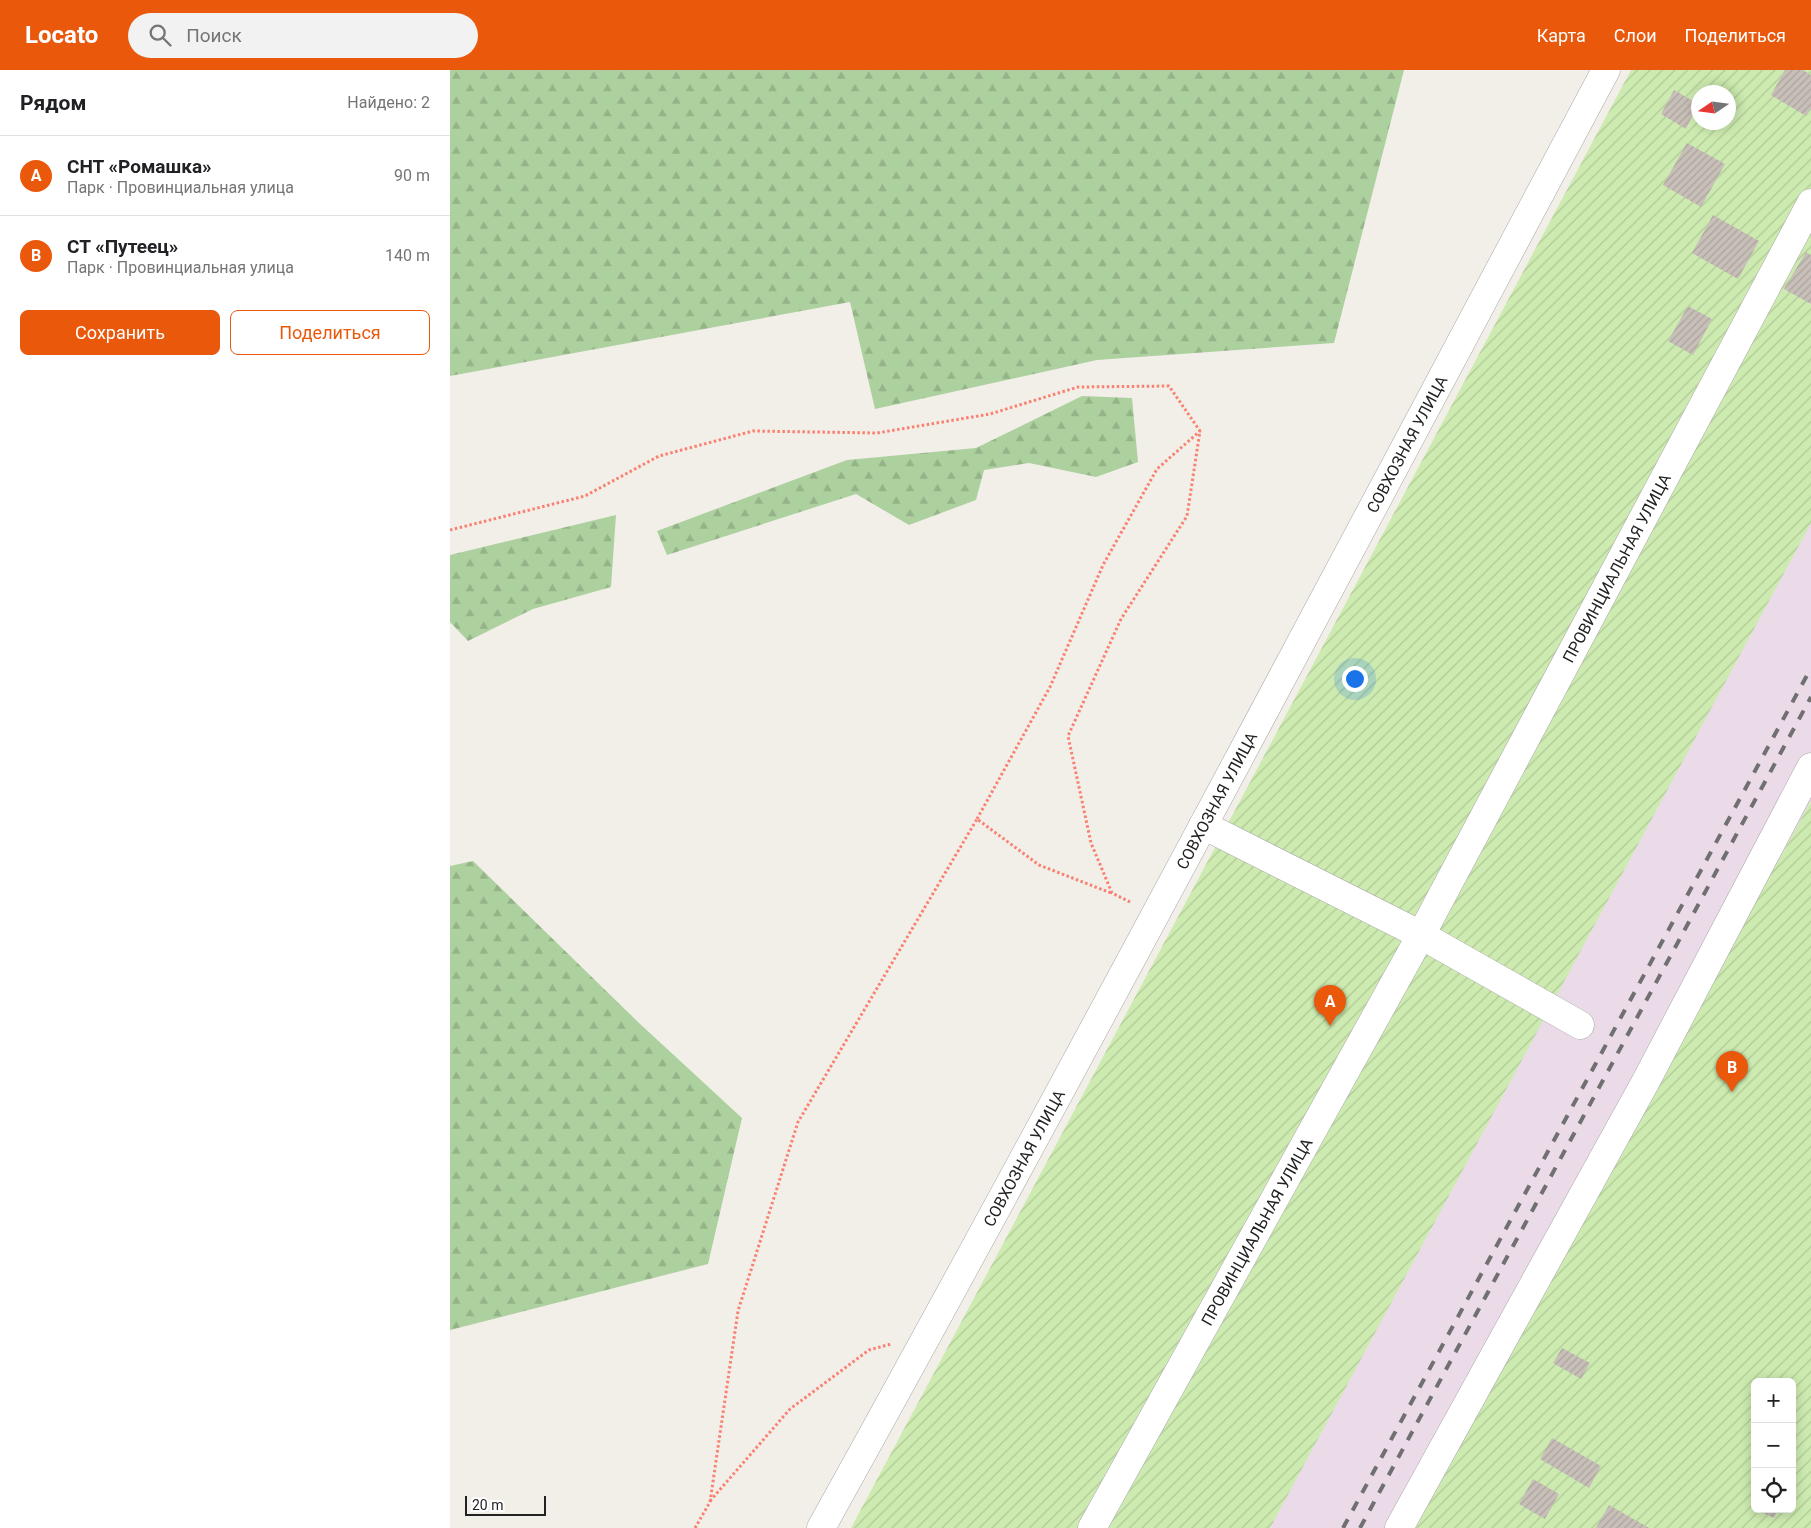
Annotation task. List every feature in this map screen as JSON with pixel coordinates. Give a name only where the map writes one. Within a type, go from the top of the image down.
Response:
[{"type":"street","name":"СОВХОЗНАЯ УЛИЦА","points":[[821,1528],[929,1333],[1155,914],[1606,70]]},
{"type":"street","name":"ПРОВИНЦИАЛЬНАЯ УЛИЦА","points":[[1092,1528],[1421,934],[1811,202]]},
{"type":"street","points":[[1399,1528],[1646,1081],[1811,767]]},
{"type":"street","points":[[1202,825],[1421,934],[1580,1025]]},
{"type":"path","points":[[450,530],[584,496],[659,456],[753,431],[877,433],[990,414],[1078,387],[1169,386],[1200,431],[1187,516],[1121,619],[1068,736],[1091,843],[1112,893]]},
{"type":"path","points":[[710,1502],[738,1311],[798,1122],[977,819],[1050,687],[1103,565],[1157,469],[1200,431]]},
{"type":"path","points":[[977,819],[1039,865],[1112,893],[1155,914]]},
{"type":"path","points":[[695,1528],[710,1502],[790,1409],[870,1350],[929,1333]]},
{"type":"shaded area","points":[[1811,492],[1811,819],[1423,1528],[1244,1528]]},
{"type":"green space","points":[[450,70],[1404,70],[1334,343],[1097,360],[875,409],[850,302],[450,376]]},
{"type":"green space","points":[[1631,70],[1811,70],[1811,523],[1270,1528],[851,1528]]},
{"type":"green space","points":[[1082,396],[1132,398],[1138,462],[1096,477],[1029,463],[984,470],[976,500],[909,525],[856,494],[667,555],[657,531],[847,460],[976,448]]},
{"type":"green space","points":[[616,515],[611,587],[533,609],[468,641],[450,622],[450,555]]},
{"type":"green space","points":[[1811,801],[1811,1528],[1414,1528]]},
{"type":"green space","points":[[473,861],[639,1023],[742,1118],[708,1264],[450,1330],[450,866]]},
{"type":"building","points":[[1785,70],[1803,70],[1811,75],[1811,108],[1806,116],[1771,95]]},
{"type":"building","points":[[1674,90],[1691,100],[1691,119],[1686,129],[1661,114]]},
{"type":"building","points":[[1687,143],[1725,164],[1701,207],[1663,185]]},
{"type":"building","points":[[1713,215],[1759,241],[1738,279],[1692,253]]},
{"type":"building","points":[[1806,252],[1811,255],[1811,304],[1784,289]]},
{"type":"building","points":[[1688,306],[1712,319],[1693,355],[1668,341]]},
{"type":"building","points":[[1562,1348],[1590,1363],[1581,1379],[1553,1363]]},
{"type":"building","points":[[1552,1438],[1601,1466],[1589,1488],[1540,1459]]},
{"type":"building","points":[[1533,1479],[1559,1494],[1545,1519],[1519,1504]]},
{"type":"building","points":[[1609,1505],[1649,1528],[1596,1528]]},
{"type":"building","points":[[1763,1513],[1776,1513],[1774,1518]]},
{"type":"railway","points":[[1343,1528],[1811,668]]},
{"type":"railway","points":[[1360,1528],[1811,697]]},
{"type":"place","name":"СНТ «Ромашка»","points":[[1330,1026]]},
{"type":"place","name":"СТ «Путеец»","points":[[1732,1092]]}]
